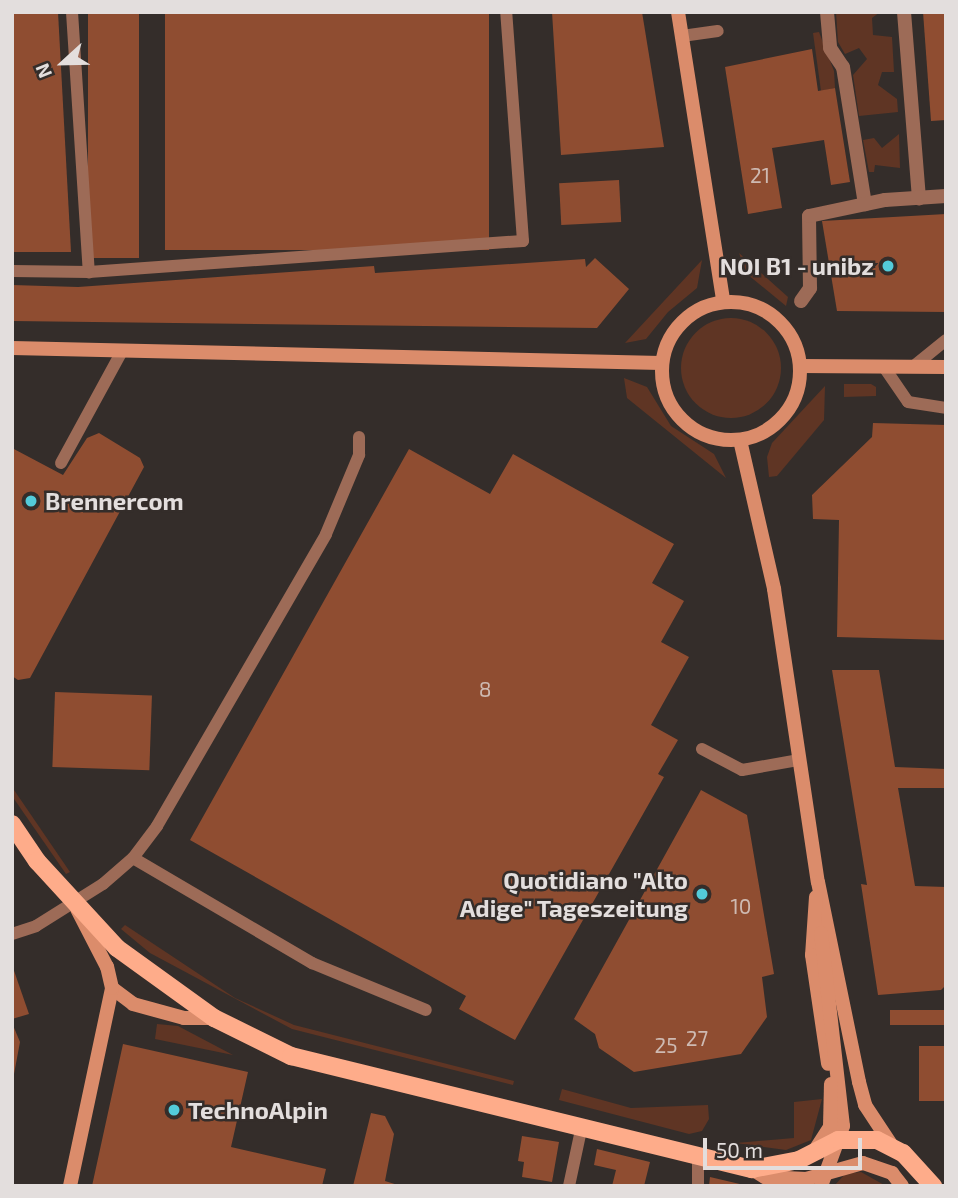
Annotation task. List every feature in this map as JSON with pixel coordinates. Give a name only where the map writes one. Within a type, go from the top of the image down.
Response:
[{"type":"main road","points":[[678,12],[723,301]]},
{"type":"main road","points":[[723,301],[751,304],[775,317],[793,339],[800,366],[791,407],[778,423],[740,440],[715,439],[692,429],[674,411],[663,388],[661,363],[668,340],[681,321],[701,308],[723,301]]},
{"type":"main road","points":[[12,348],[661,363]]},
{"type":"main road","points":[[800,366],[946,367]]},
{"type":"main road","points":[[740,440],[774,589],[818,882],[843,1126],[821,1186]]},
{"type":"main road","points":[[12,824],[75,903],[148,974],[214,1018],[291,1056],[581,1130],[752,1169],[765,1177],[806,1179],[829,1170],[863,1163],[892,1173],[902,1186]]},
{"type":"main road","points":[[818,882],[865,1105],[892,1146],[916,1164],[932,1186]]},
{"type":"main road","points":[[811,1154],[830,1127],[831,1086],[811,954],[818,882]]},
{"type":"main road","points":[[70,1186],[112,988],[107,967],[75,903]]},
{"type":"main road","points":[[112,988],[133,1004],[184,1018],[214,1018]]},
{"type":"main road","points":[[752,1169],[811,1154],[838,1140],[864,1138],[892,1146]]},
{"type":"street","points":[[827,12],[830,48],[843,67],[865,204]]},
{"type":"street","points":[[904,12],[919,198]]},
{"type":"street","points":[[801,301],[810,288],[812,267],[809,216],[865,204],[946,196]]},
{"type":"lane","points":[[72,12],[89,272]]},
{"type":"lane","points":[[12,271],[89,272],[523,241],[506,12]]},
{"type":"lane","points":[[682,36],[718,31]]},
{"type":"lane","points":[[914,366],[946,340]]},
{"type":"lane","points":[[61,463],[122,351]]},
{"type":"lane","points":[[884,367],[908,402],[946,408]]},
{"type":"lane","points":[[12,934],[75,903],[133,858],[157,826],[302,581],[347,486],[359,455],[359,436]]},
{"type":"lane","points":[[702,749],[742,770],[799,760]]},
{"type":"lane","points":[[133,858],[312,963],[426,1010]]},
{"type":"lane","points":[[569,1186],[581,1130]]},
{"type":"lane","points":[[698,1157],[698,1186]]},
{"type":"shaded area","points":[[836,12],[880,12],[872,18],[873,35],[892,37],[894,72],[882,72],[878,85],[897,99],[898,112],[859,116],[853,75],[867,59],[859,48],[845,54],[838,42]]},
{"type":"shaded area","points":[[819,32],[834,71],[835,88],[821,91],[813,33]]},
{"type":"shaded area","points":[[899,134],[900,168],[875,165],[874,172],[869,172],[863,140],[874,138],[882,148]]},
{"type":"shaded area","points":[[739,253],[788,297],[786,306],[747,274]]},
{"type":"shaded area","points":[[702,260],[697,288],[668,312],[646,339],[625,343]]},
{"type":"shaded area","points":[[731,318],[750,322],[766,333],[777,349],[781,368],[777,387],[766,403],[750,414],[731,418],[712,414],[696,403],[685,387],[681,368],[685,349],[696,333],[712,322]]},
{"type":"shaded area","points":[[624,378],[647,387],[671,426],[714,454],[726,478],[627,398]]},
{"type":"shaded area","points":[[844,384],[871,384],[876,387],[876,396],[844,397]]},
{"type":"shaded area","points":[[825,386],[824,420],[777,476],[769,477],[767,457],[772,443]]},
{"type":"shaded area","points":[[12,787],[70,872],[66,874],[12,796]]},
{"type":"shaded area","points":[[125,925],[235,998],[294,1025],[514,1081],[513,1085],[292,1029],[150,953],[121,929]]},
{"type":"shaded area","points":[[157,1024],[178,1026],[233,1055],[155,1039]]},
{"type":"shaded area","points":[[562,1089],[631,1108],[708,1105],[709,1119],[702,1131],[689,1134],[559,1100]]},
{"type":"shaded area","points":[[822,1099],[811,1140],[786,1150],[736,1143],[794,1138],[794,1102]]},
{"type":"shaded area","points":[[861,1172],[886,1186],[834,1186],[845,1174]]},
{"type":"building","points":[[12,12],[58,12],[71,252],[12,252]]},
{"type":"building","points":[[88,12],[139,12],[139,258],[88,258]]},
{"type":"building","points":[[165,12],[489,12],[489,250],[165,250]]},
{"type":"building","points":[[552,12],[642,12],[664,147],[561,155]]},
{"type":"building","points":[[923,12],[946,12],[946,120],[931,121]]},
{"type":"building","points":[[812,49],[818,91],[835,88],[850,182],[831,185],[824,140],[772,148],[782,208],[748,214],[725,67]]},
{"type":"building","points":[[619,180],[621,222],[561,225],[559,183]]},
{"type":"building","name":"NOI B1 - unibz","points":[[946,214],[946,312],[837,311],[822,221]]},
{"type":"building","points":[[595,258],[629,289],[597,328],[12,321],[12,285],[78,287],[374,266],[375,273],[585,259],[586,267]]},
{"type":"building","points":[[873,423],[946,425],[946,640],[837,637],[839,520],[813,519],[812,495],[872,437]]},
{"type":"building","points":[[99,433],[140,458],[144,467],[30,678],[18,680],[12,676],[12,448],[63,475],[87,438]]},
{"type":"building","points":[[409,449],[490,494],[513,454],[674,544],[652,583],[684,601],[661,642],[689,657],[651,725],[678,740],[658,774],[664,777],[515,1040],[459,1009],[466,996],[190,840]]},
{"type":"building","points":[[832,670],[879,670],[895,767],[946,769],[946,788],[898,788],[915,886],[946,887],[946,985],[941,990],[878,995],[861,884],[867,885]]},
{"type":"building","points":[[55,692],[152,695],[149,770],[52,767]]},
{"type":"building","name":"Quotidiano \"Alto Adige\" Tageszeitung","points":[[701,790],[747,815],[774,974],[762,977],[767,1017],[741,1054],[634,1072],[599,1048],[595,1034],[574,1019]]},
{"type":"building","points":[[12,965],[29,1014],[12,1019]]},
{"type":"building","points":[[890,1010],[946,1010],[946,1025],[890,1025]]},
{"type":"building","points":[[12,1023],[20,1042],[14,1074],[12,1073]]},
{"type":"building","name":"TechnoAlpin","points":[[123,1044],[248,1072],[231,1147],[326,1169],[322,1186],[92,1186]]},
{"type":"building","points":[[919,1046],[946,1046],[946,1101],[919,1101]]},
{"type":"building","points":[[371,1113],[385,1116],[394,1134],[385,1181],[401,1186],[353,1186]]},
{"type":"building","points":[[522,1136],[559,1142],[552,1182],[522,1177],[524,1162],[518,1161]]},
{"type":"building","points":[[597,1149],[650,1162],[644,1186],[612,1186],[616,1170],[594,1165]]},
{"type":"building","points":[[710,1177],[744,1185],[744,1186],[709,1186]]},
{"type":"place","name":"NOI B1 - unibz","points":[[888,266]]},
{"type":"place","name":"Brennercom","points":[[31,501]]},
{"type":"place","name":"Quotidiano \"Alto Adige\" Tageszeitung","points":[[702,894]]},
{"type":"place","name":"TechnoAlpin","points":[[174,1110]]}]
